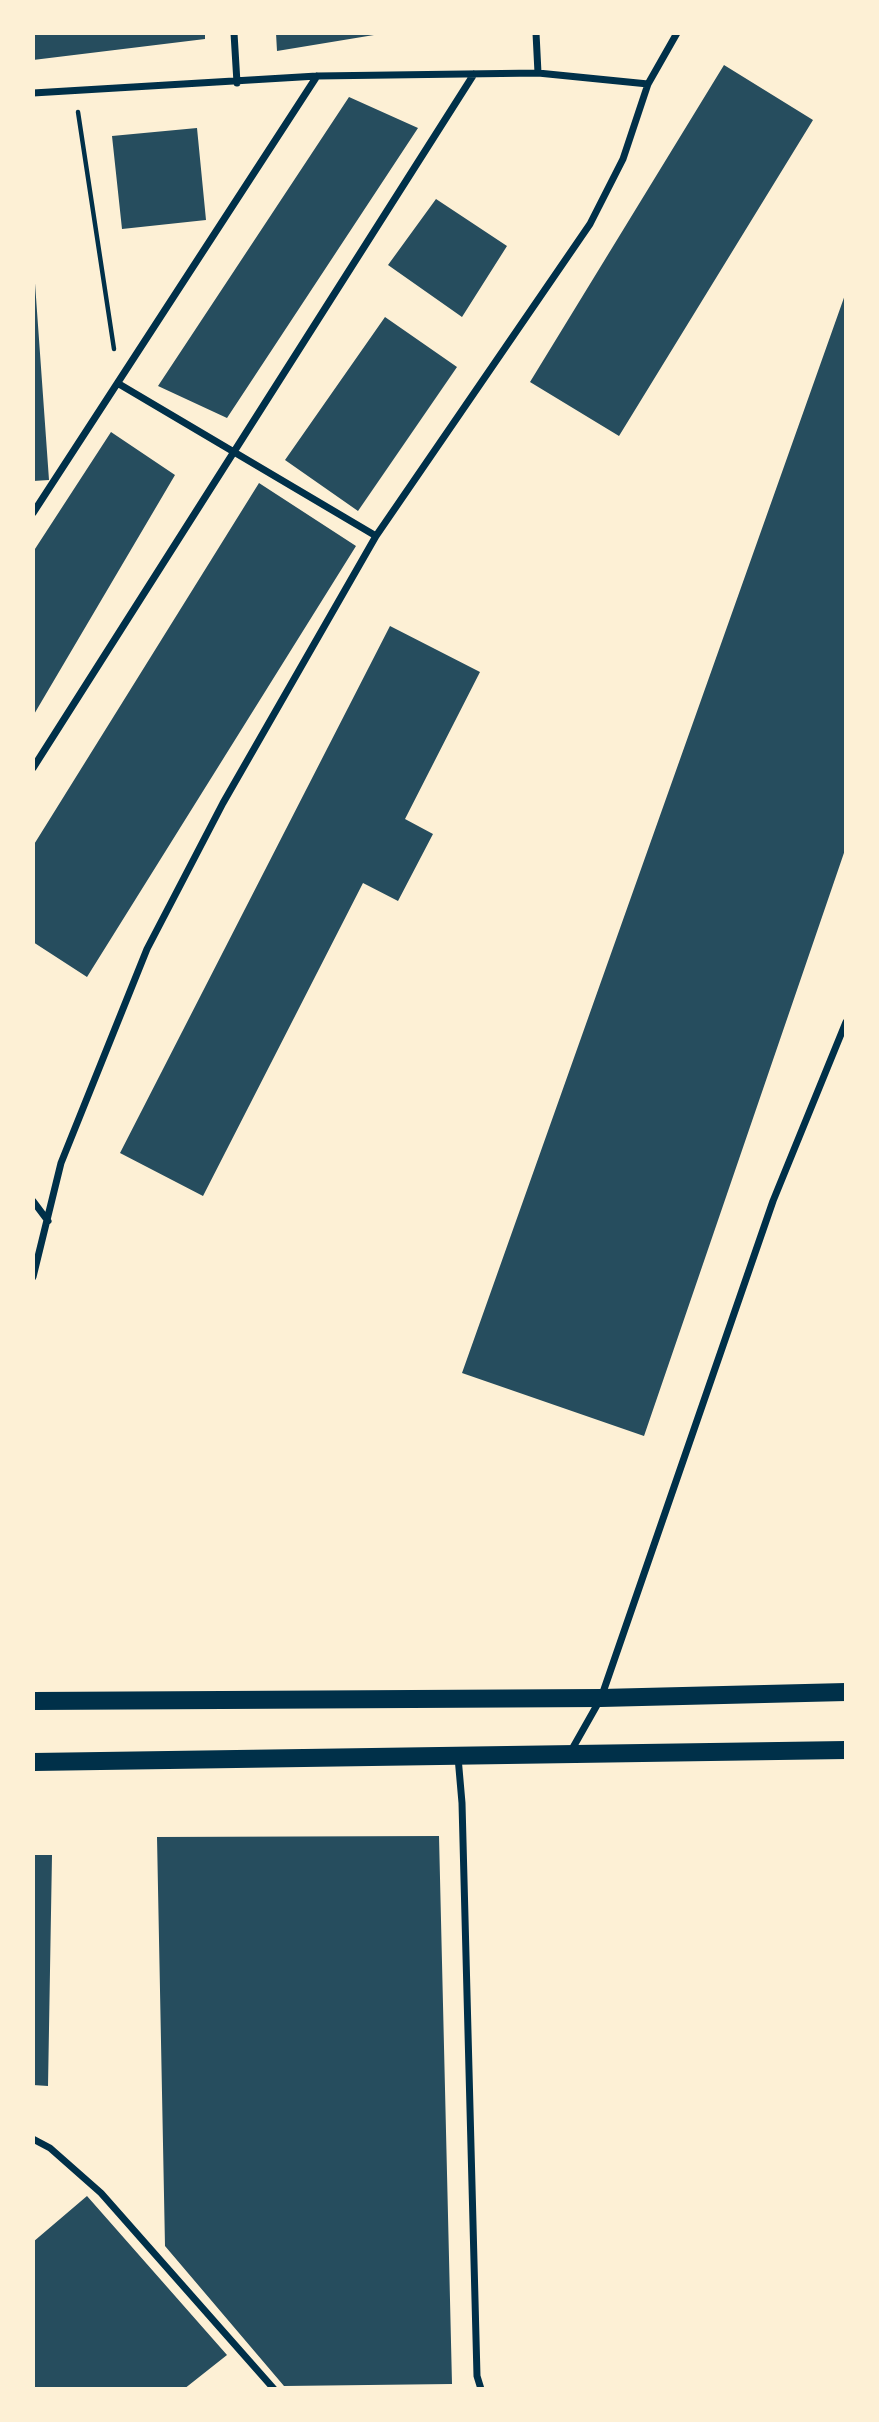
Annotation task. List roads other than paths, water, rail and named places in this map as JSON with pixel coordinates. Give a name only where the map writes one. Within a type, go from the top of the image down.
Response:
[{"type":"main road","points":[[33,1701],[601,1698],[846,1692]]},
{"type":"main road","points":[[33,1762],[846,1750]]},
{"type":"street","points":[[234,33],[237,83]]},
{"type":"street","points":[[536,33],[538,73]]},
{"type":"street","points":[[33,1277],[61,1163],[147,949],[223,803],[376,536],[590,223],[623,159],[648,84],[677,33]]},
{"type":"street","points":[[33,93],[237,83],[317,76],[538,73],[648,84]]},
{"type":"street","points":[[33,768],[233,449],[474,74]]},
{"type":"street","points":[[33,513],[317,76]]},
{"type":"street","points":[[119,384],[376,536]]},
{"type":"street","points":[[569,1755],[601,1698],[773,1201],[846,1022]]},
{"type":"street","points":[[33,1201],[48,1221]]},
{"type":"street","points":[[458,1756],[462,1803],[477,2376],[481,2389]]},
{"type":"street","points":[[33,2139],[50,2148],[101,2193],[274,2389]]}]
